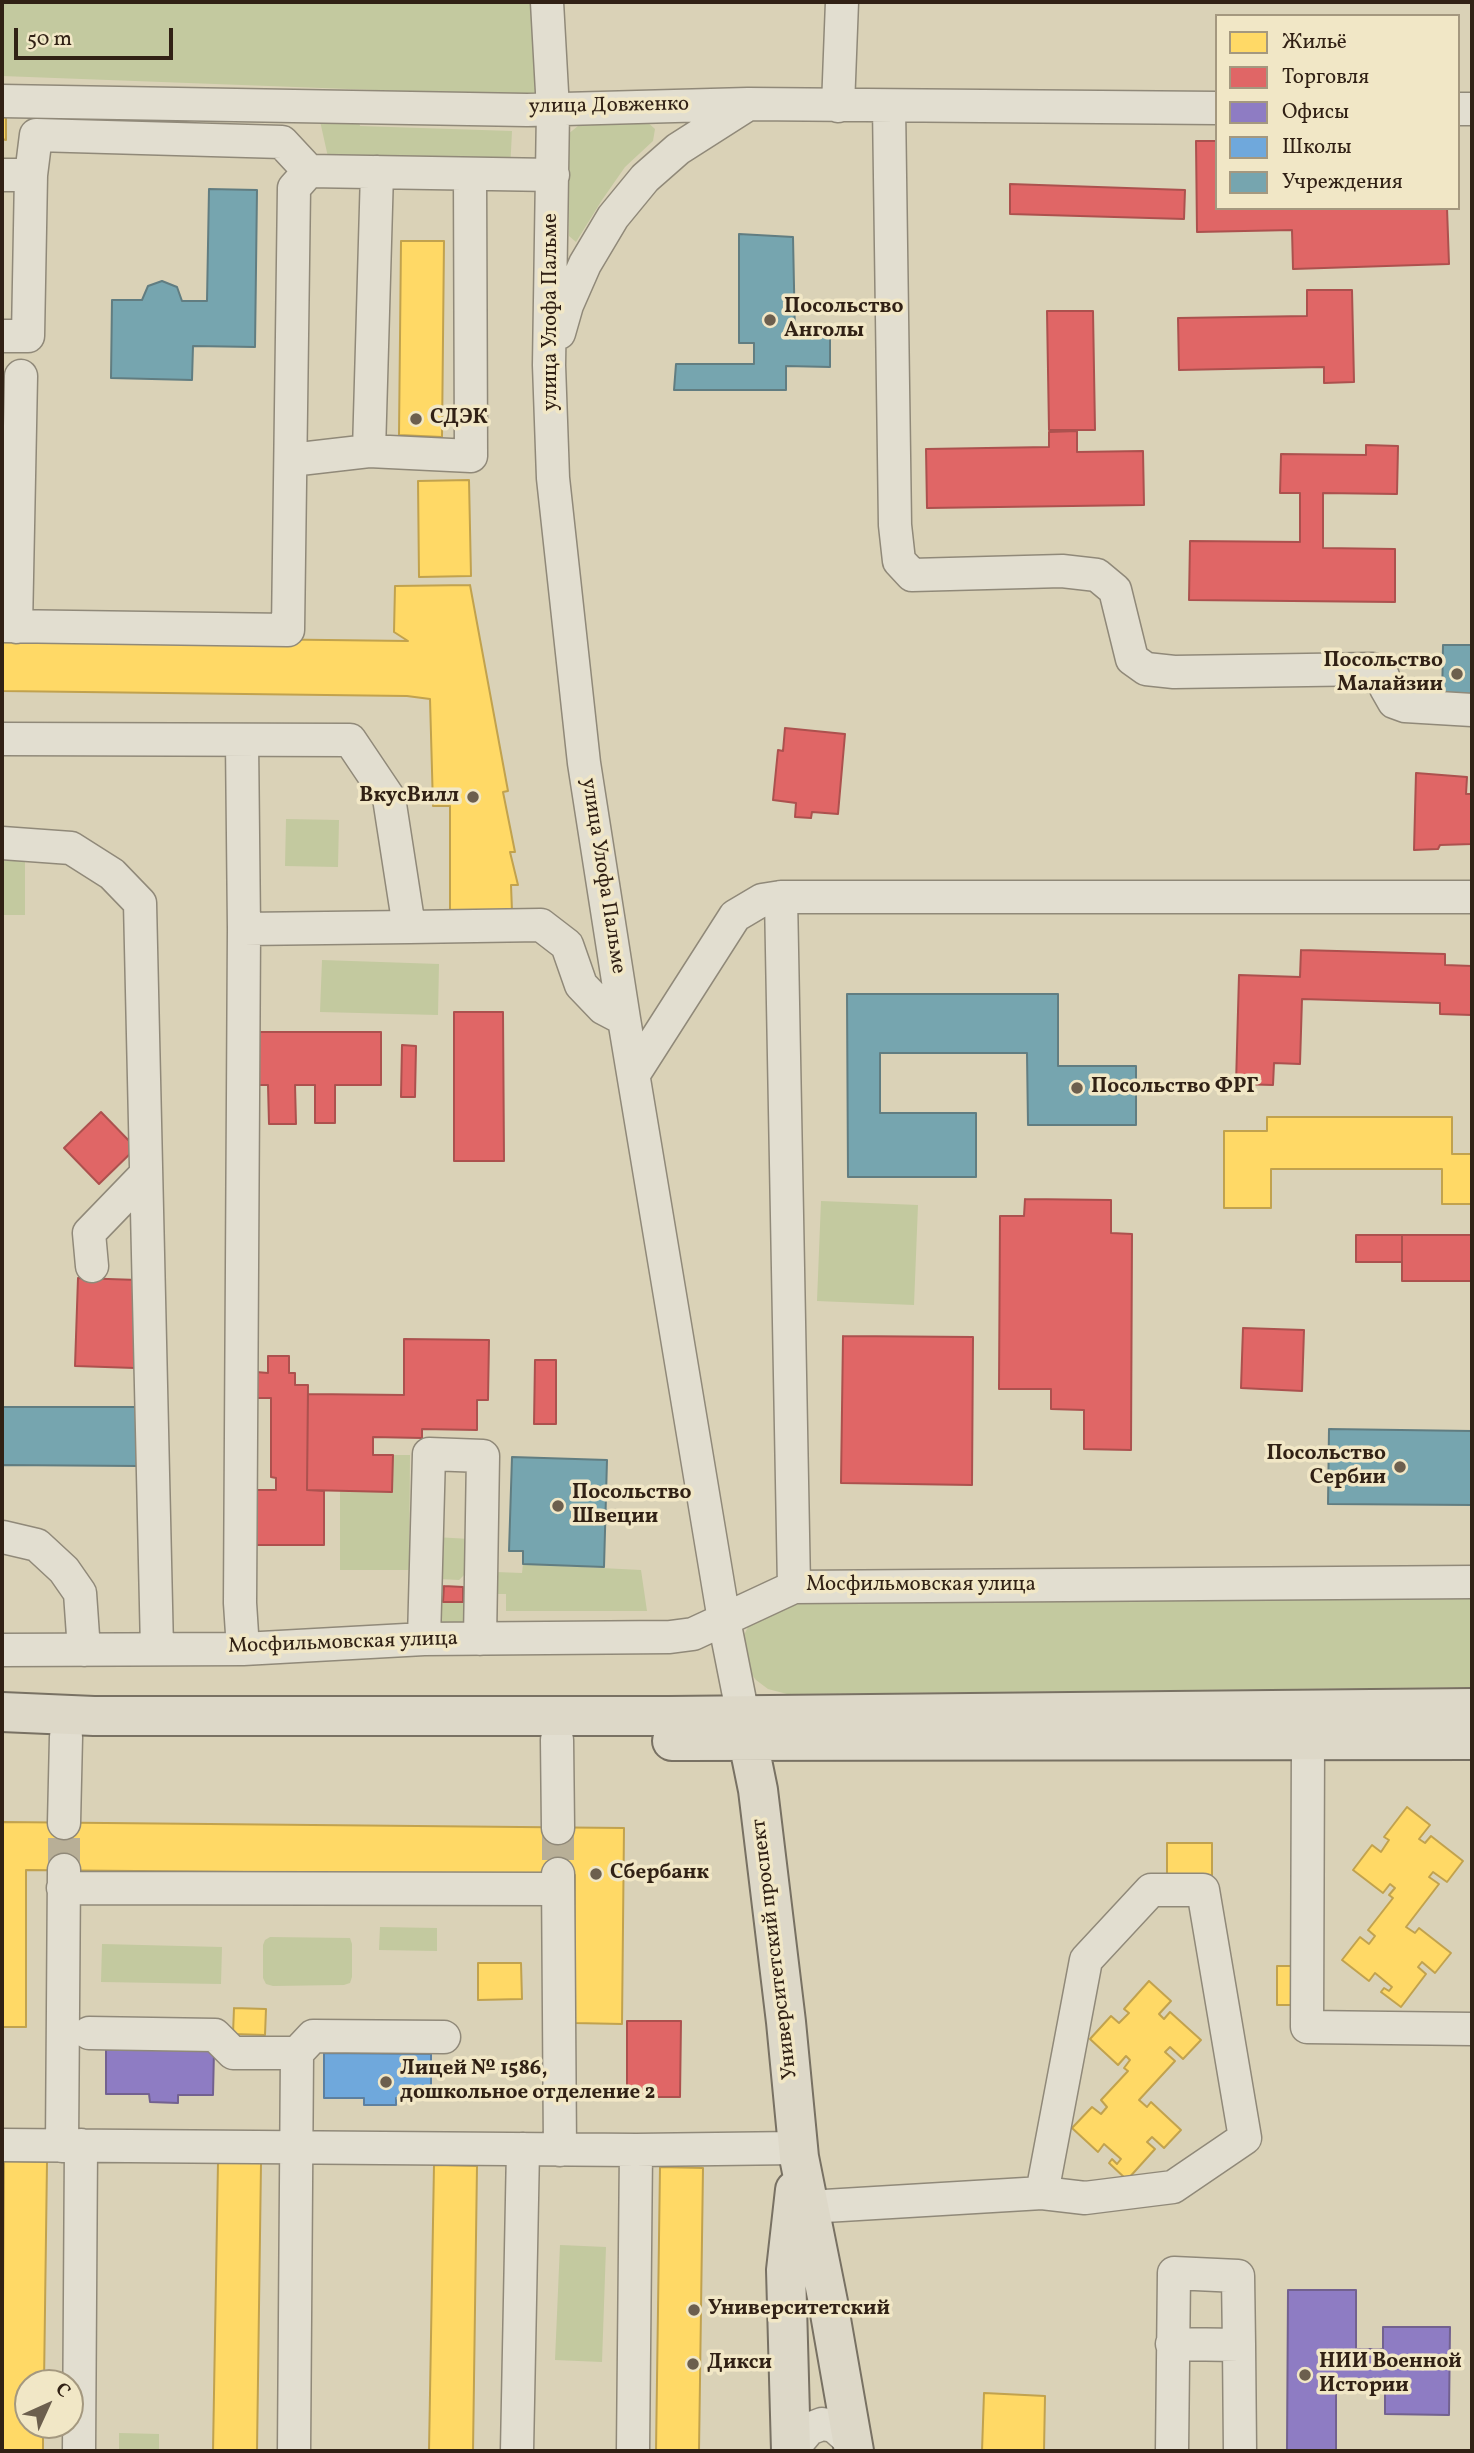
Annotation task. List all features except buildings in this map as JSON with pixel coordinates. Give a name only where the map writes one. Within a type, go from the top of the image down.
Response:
[{"type":"main road","points":[[2,1736],[558,1740],[745,1727],[1472,1708]]},
{"type":"main road","points":[[2,1712],[94,1716],[669,1716],[745,1727],[1308,1741],[1472,1740]]},
{"type":"main road","name":"Университетский проспект","points":[[745,1727],[758,1790],[786,2022],[798,2152],[853,2447]]},
{"type":"main road","name":"Университетский проспект","points":[[793,2451],[786,2270],[798,2152]]},
{"type":"street","name":"улица Улофа Пальме","points":[[547,2],[553,110],[550,365],[553,478],[584,763],[724,1620],[745,1727]]},
{"type":"street","points":[[838,106],[842,2]]},
{"type":"street","name":"улица Довженко","points":[[2,101],[553,110],[748,104],[1215,108]]},
{"type":"street","points":[[282,104],[282,142],[309,171],[553,174]]},
{"type":"street","points":[[550,365],[567,306],[585,264],[613,217],[645,178],[678,149],[748,104]]},
{"type":"street","points":[[888,106],[895,525],[899,561],[912,575],[1062,571],[1097,575],[1115,590],[1132,659],[1146,669],[1174,672],[1373,669],[1383,676],[1394,702],[1405,706],[1472,710]]},
{"type":"street","points":[[2,336],[28,335],[17,175],[36,135],[282,142]]},
{"type":"street","points":[[20,376],[9,611],[288,630],[294,188],[309,171]]},
{"type":"street","points":[[369,451],[377,172]]},
{"type":"street","points":[[290,460],[369,451],[471,456],[470,174]]},
{"type":"street","points":[[2,739],[350,740],[389,798],[409,927]]},
{"type":"street","points":[[242,741],[244,929],[240,1590],[243,1649]]},
{"type":"street","points":[[2,842],[71,848],[113,874],[140,903],[157,1649]]},
{"type":"street","points":[[634,1074],[736,916],[762,900],[780,897],[1472,897]]},
{"type":"street","points":[[780,897],[794,1587]]},
{"type":"street","points":[[244,929],[541,925],[567,945],[581,985],[603,1008],[624,1019]]},
{"type":"street","points":[[92,1266],[89,1233],[146,1174]]},
{"type":"street","points":[[424,1639],[429,1454],[483,1456],[480,1639]]},
{"type":"street","points":[[3,1537],[37,1545],[80,1593],[84,1650]]},
{"type":"street","name":"Мосфильмовская улица","points":[[2,1650],[243,1649],[424,1639],[670,1637],[693,1634],[794,1587],[1472,1582]]},
{"type":"street","points":[[64,1823],[66,1737]]},
{"type":"street","points":[[558,1740],[558,1828]]},
{"type":"street","points":[[1308,1741],[1307,2027],[1472,2029]]},
{"type":"street","points":[[79,2451],[64,1879],[558,1882],[560,2150]]},
{"type":"street","points":[[808,2207],[1042,2193],[1085,2198],[1174,2187],[1245,2138],[1203,1890],[1151,1890],[1086,1960],[1042,2193]]},
{"type":"street","points":[[89,2033],[215,2035],[233,2053],[297,2053]]},
{"type":"street","points":[[294,2451],[297,2053],[313,2036],[444,2038]]},
{"type":"street","points":[[2,2145],[798,2152]]},
{"type":"street","points":[[517,2451],[523,2149]]},
{"type":"street","points":[[633,2451],[636,2150]]},
{"type":"street","points":[[1172,2451],[1174,2273],[1237,2276],[1240,2451]]},
{"type":"street","points":[[1172,2344],[1239,2345]]},
{"type":"street","points":[[793,2451],[809,2429],[822,2424],[834,2426],[853,2447]]},
{"type":"green space","points":[[2,2],[531,2],[535,96],[2,76]]},
{"type":"green space","points":[[645,120],[655,129],[653,141],[625,167],[576,242],[569,236],[567,135],[584,121]]},
{"type":"green space","points":[[320,121],[359,121],[360,126],[512,131],[510,171],[330,166]]},
{"type":"green space","points":[[286,819],[339,820],[338,867],[285,866]]},
{"type":"green space","points":[[2,861],[25,861],[25,915],[2,915]]},
{"type":"green space","points":[[322,960],[439,964],[438,1015],[320,1012]]},
{"type":"green space","points":[[821,1201],[918,1205],[914,1305],[817,1301]]},
{"type":"green space","points":[[393,1455],[410,1455],[409,1570],[340,1570],[340,1491]]},
{"type":"green space","points":[[435,1537],[470,1539],[468,1571],[459,1580],[440,1579]]},
{"type":"green space","points":[[523,1564],[641,1570],[647,1611],[506,1611],[506,1594],[495,1594],[496,1572],[522,1573]]},
{"type":"green space","points":[[1472,1593],[1472,1687],[787,1694],[768,1689],[748,1670],[743,1637],[751,1621],[780,1603]]},
{"type":"green space","points":[[441,1596],[444,1602],[464,1602],[464,1625],[440,1624]]},
{"type":"green space","points":[[380,1927],[437,1928],[437,1951],[379,1950]]},
{"type":"green space","points":[[270,1937],[350,1938],[350,1983],[266,1984],[263,1978],[263,1945]]},
{"type":"green space","points":[[102,1944],[222,1947],[221,1984],[101,1982]]},
{"type":"green space","points":[[560,2245],[606,2247],[602,2362],[555,2360]]},
{"type":"green space","points":[[119,2433],[159,2434],[159,2451],[119,2451]]},
{"type":"tunnel","points":[[64,1823],[64,1870]]},
{"type":"tunnel","points":[[558,1828],[558,1874]]},
{"type":"place","name":"Посольство Анголы","points":[[770,320]]},
{"type":"place","name":"СДЭК","points":[[416,419]]},
{"type":"place","name":"Посольство Малайзии","points":[[1457,674]]},
{"type":"place","name":"ВкусВилл","points":[[473,797]]},
{"type":"place","name":"Посольство ФРГ","points":[[1077,1088]]},
{"type":"place","name":"Посольство Сербии","points":[[1400,1467]]},
{"type":"place","name":"Посольство Швеции","points":[[558,1506]]},
{"type":"place","name":"Сбербанк","points":[[596,1874]]},
{"type":"place","name":"Лицей № 1586, дошкольное отделение 2","points":[[386,2082]]},
{"type":"place","name":"Университетский","points":[[694,2310]]},
{"type":"place","name":"Дикси","points":[[693,2364]]},
{"type":"place","name":"НИИ Военной Истории","points":[[1305,2375]]}]
